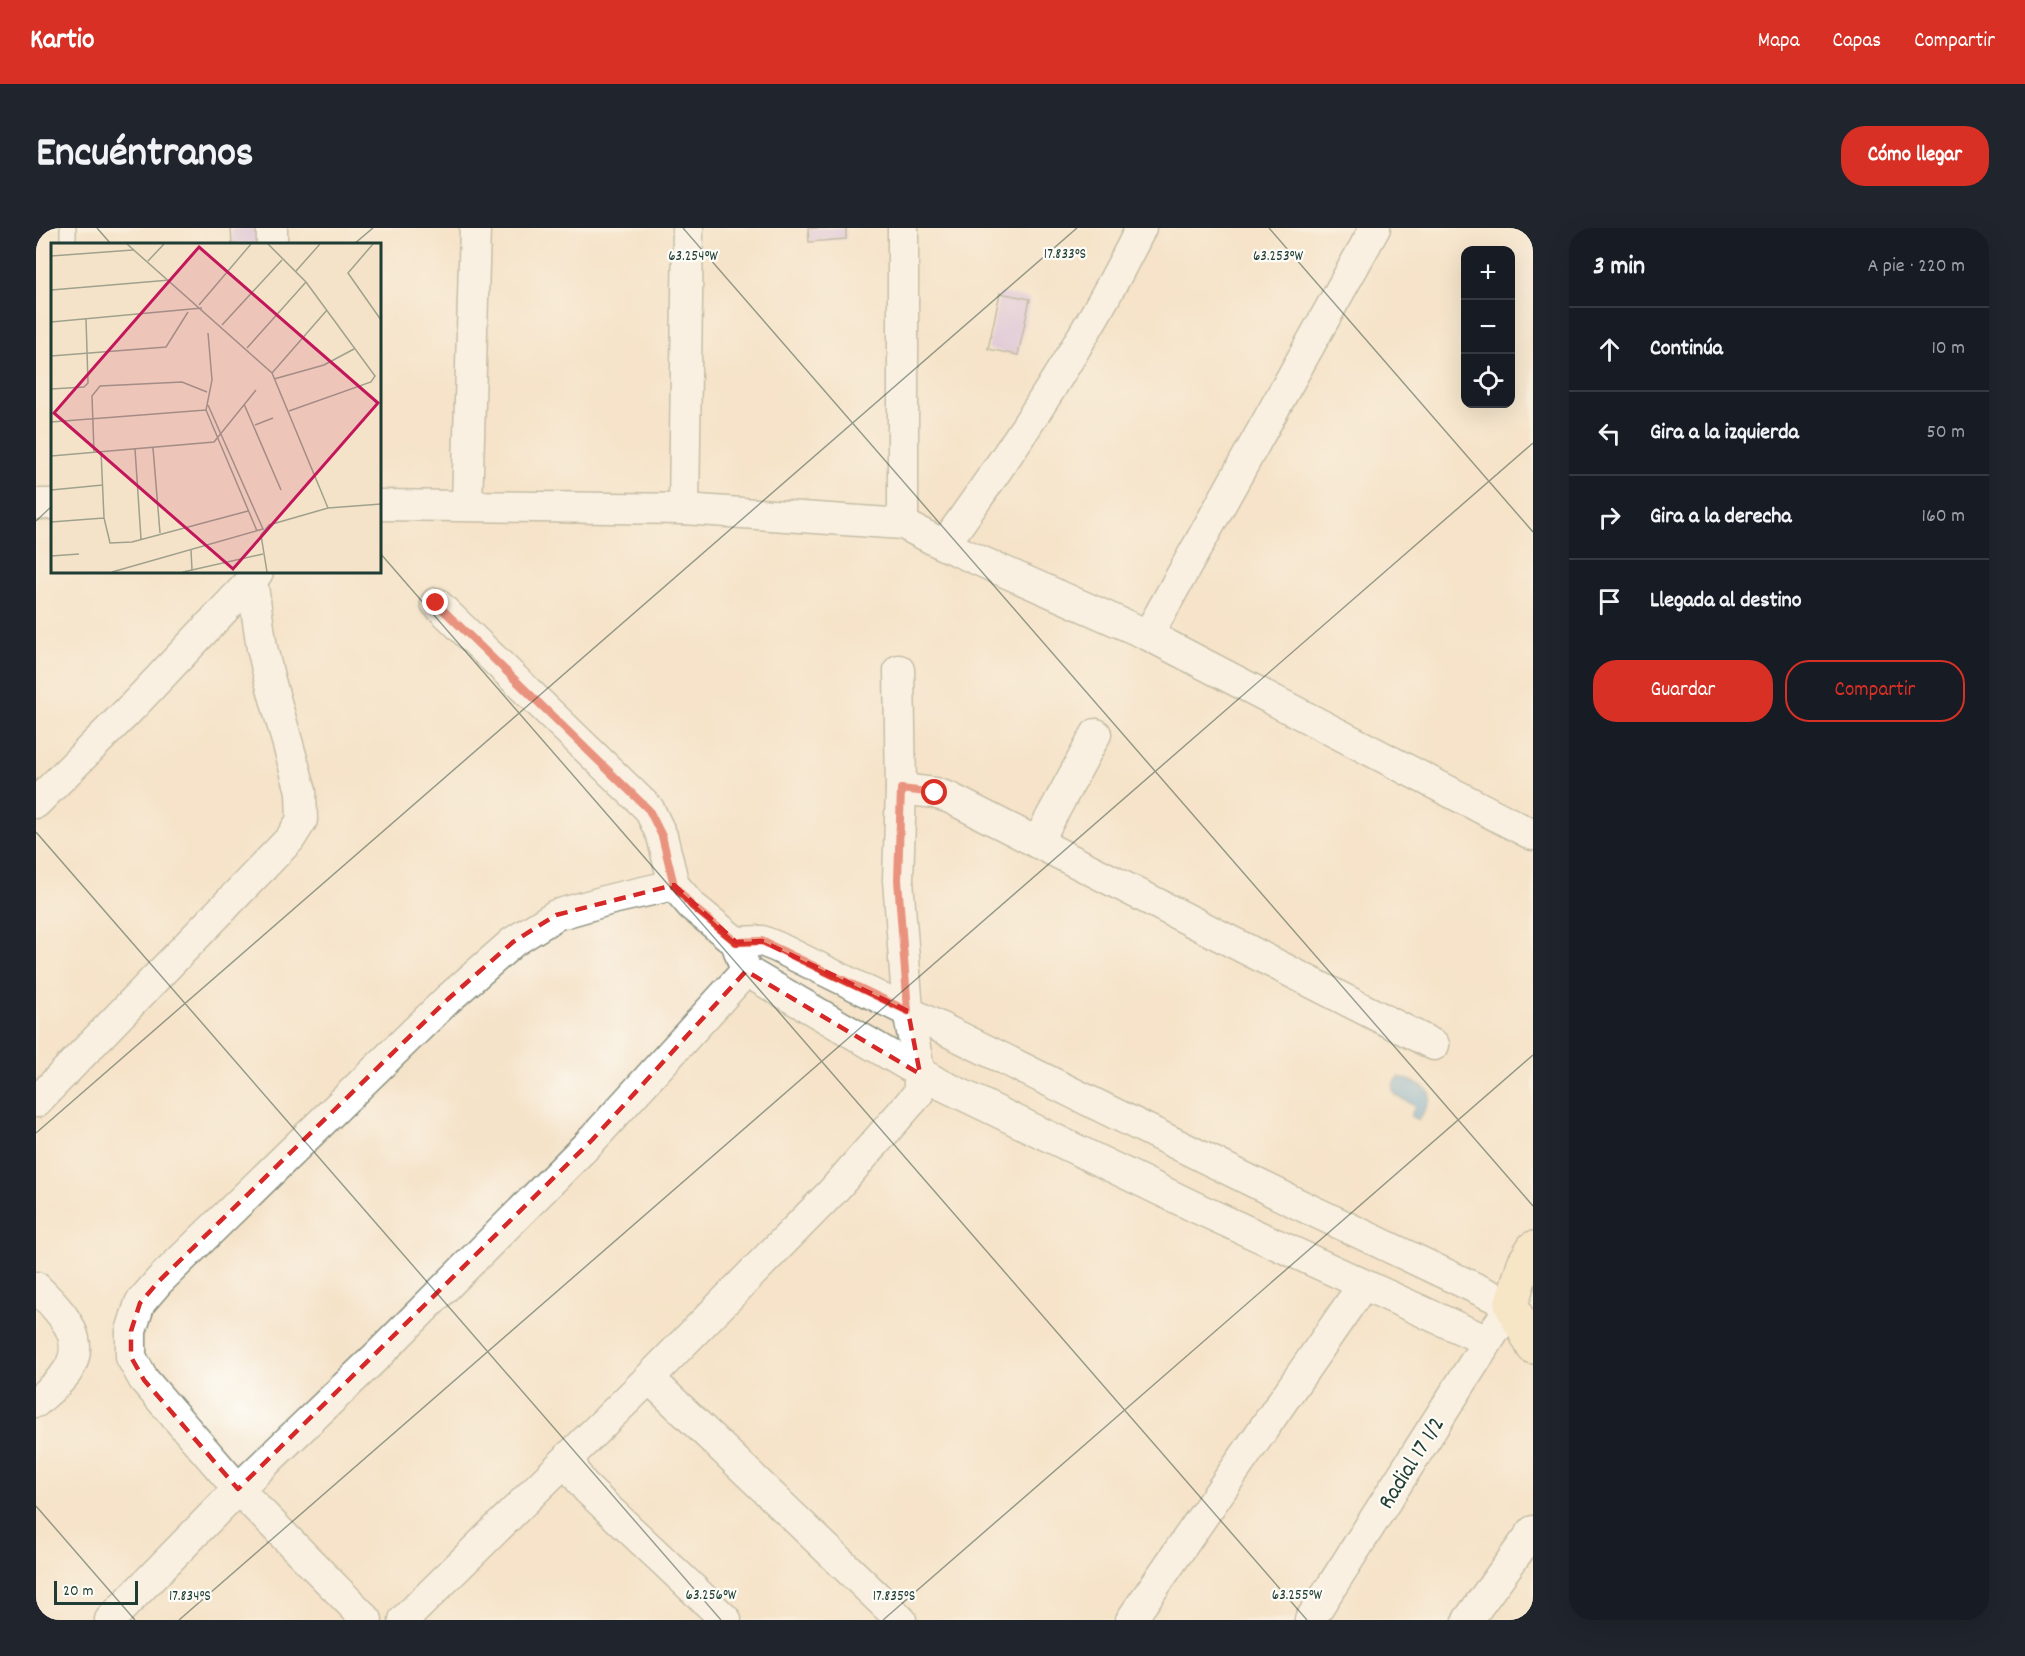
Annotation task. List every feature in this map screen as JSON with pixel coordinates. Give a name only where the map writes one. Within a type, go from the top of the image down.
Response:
[{"type":"street","points":[[467,505],[475,228]]},
{"type":"street","points":[[684,509],[688,228]]},
{"type":"street","points":[[903,228],[903,524]]},
{"type":"street","points":[[944,545],[988,484],[1067,361],[1120,270],[1141,228]]},
{"type":"street","points":[[1148,634],[1375,228]]},
{"type":"street","points":[[381,506],[467,505],[684,509],[903,524],[944,545],[1148,634],[1533,835]]},
{"type":"street","points":[[36,803],[132,707],[255,576]]},
{"type":"street","points":[[36,1102],[290,839],[302,820],[301,791],[264,658],[255,576]]},
{"type":"street","points":[[436,603],[649,810],[662,836],[674,885],[692,906],[736,942],[746,971],[920,1074],[1199,1209],[1487,1341]]},
{"type":"street","points":[[418,1616],[570,1455],[832,1192],[918,1094],[920,1074],[908,1011],[898,880],[901,789],[899,669]]},
{"type":"street","points":[[1037,843],[1096,734]]},
{"type":"street","points":[[901,789],[935,793],[950,798],[1434,1045]]},
{"type":"street","points":[[367,1620],[238,1489],[144,1380],[132,1357],[130,1331],[140,1303],[159,1281],[439,1007],[513,942],[556,915],[674,885]]},
{"type":"street","points":[[736,942],[762,941],[770,944],[1294,1202],[1511,1305],[1531,1345]]},
{"type":"street","points":[[110,1620],[238,1489],[378,1354],[592,1140],[746,971]]},
{"type":"street","name":"Radial 17 1/2","points":[[1310,1620],[1511,1305],[1524,1263],[1533,1248]]},
{"type":"street","points":[[1131,1620],[1363,1285]]},
{"type":"street","points":[[36,1287],[66,1318],[73,1335],[74,1354],[67,1372],[36,1402]]},
{"type":"street","points":[[649,1378],[901,1620]]},
{"type":"street","points":[[570,1455],[572,1467],[587,1489],[726,1620]]},
{"type":"street","points":[[1468,1620],[1533,1531]]},
{"type":"highlighted area","points":[[674,885],[736,942],[762,941],[908,1011],[920,1074],[746,971],[592,1140],[238,1489],[144,1380],[131,1357],[131,1331],[140,1303],[159,1281],[448,999],[513,942],[556,915]]},
{"type":"water","points":[[1399,1077],[1418,1084],[1429,1093],[1429,1103],[1419,1120],[1411,1116],[1415,1106],[1397,1096],[1393,1091],[1393,1084]]},
{"type":"building","points":[[231,228],[265,228],[265,243],[232,243]]},
{"type":"building","points":[[808,228],[846,228],[846,239],[809,242]]},
{"type":"building","points":[[1000,293],[1030,299],[1018,355],[988,349]]},
{"type":"route","points":[[436,603],[649,810],[662,836],[674,885],[692,906],[736,942],[762,941],[777,947],[908,1011],[898,880],[901,789],[935,793]]}]
